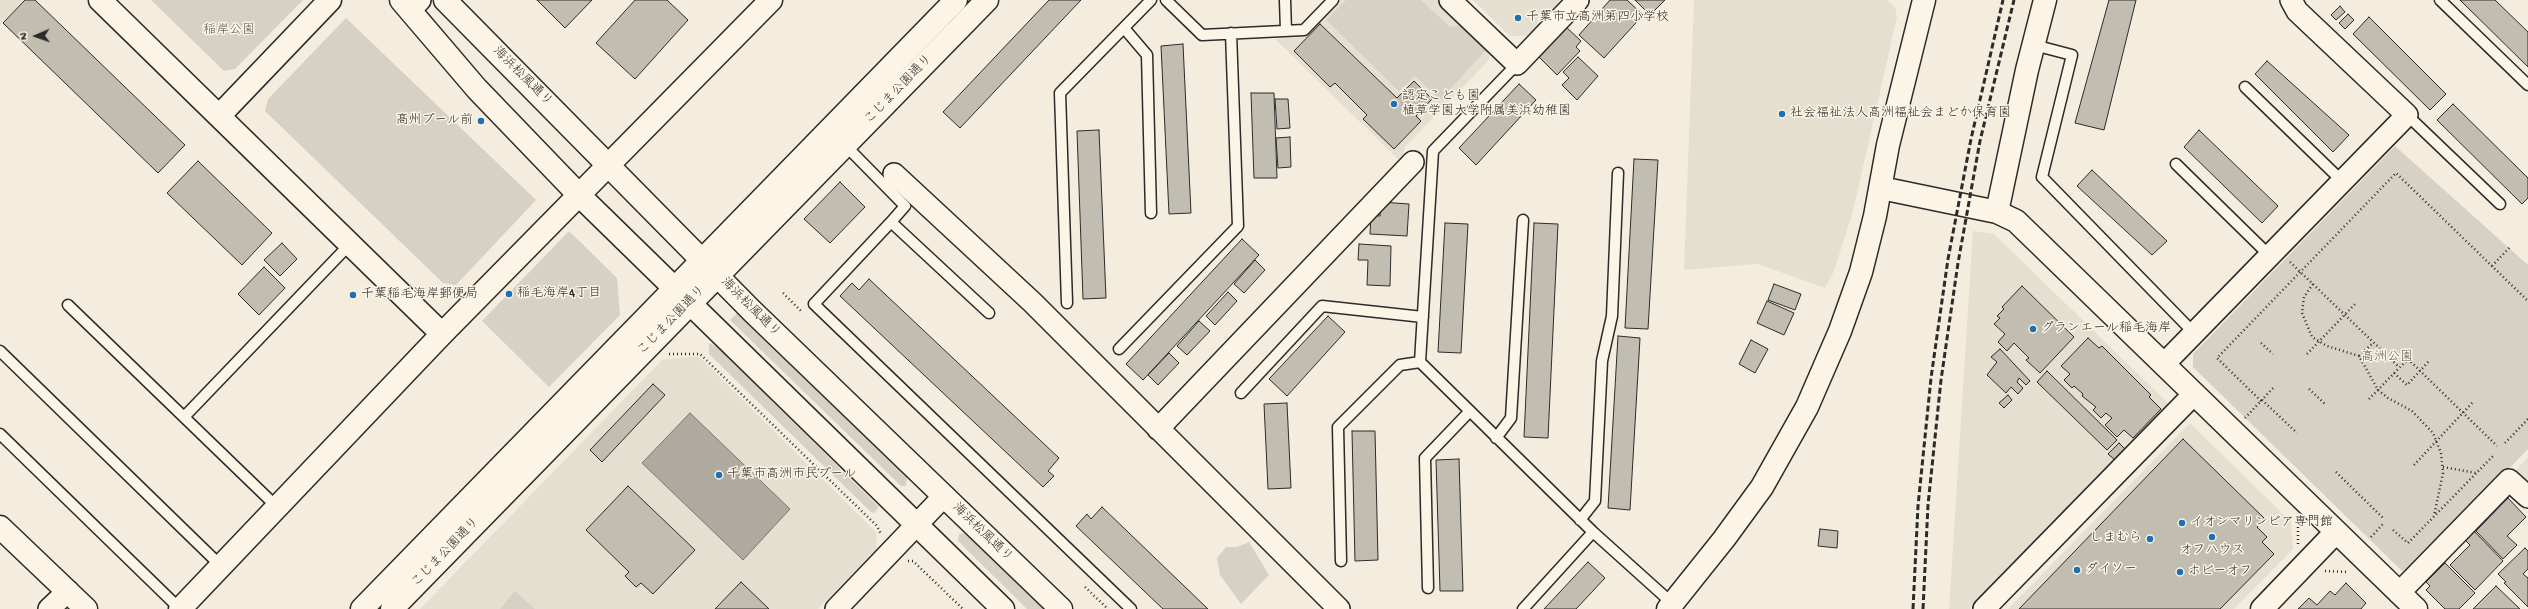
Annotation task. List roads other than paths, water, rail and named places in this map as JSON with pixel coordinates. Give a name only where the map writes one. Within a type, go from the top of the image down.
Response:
[{"type":"street","points":[[100,0],[442,334]]},
{"type":"street","points":[[220,116],[330,0]]},
{"type":"street","name":"海浜松風通り","points":[[445,0],[710,268],[1061,609]]},
{"type":"street","points":[[180,609],[442,334],[771,0]]},
{"type":"street","name":"こじま公園通り","points":[[362,609],[710,268],[956,0]]},
{"type":"street","name":"こじま公園通り","points":[[710,268],[845,145],[987,0]]},
{"type":"street","points":[[1450,0],[1517,64],[1578,0]]},
{"type":"street","points":[[1997,212],[2045,0]]},
{"type":"street","points":[[2164,364],[2194,333],[2278,257],[2342,182],[2407,114],[2297,11],[2291,0]]},
{"type":"street","points":[[1670,607],[1724,539],[1762,487],[1807,407],[1840,331],[1861,272],[1881,188],[1888,146],[1921,1]]},
{"type":"street","points":[[411,3],[478,88],[579,195],[1003,609]]},
{"type":"street","points":[[1158,429],[1413,162]]},
{"type":"street","points":[[894,174],[1032,302],[1338,609]]},
{"type":"street","points":[[1881,188],[1997,212],[2016,221],[2164,364],[2335,533],[2416,609]]},
{"type":"street","name":"こじま公園通り","points":[[392,609],[682,296]]},
{"type":"street","points":[[1984,609],[2194,394]]},
{"type":"street","points":[[2399,593],[2509,480],[2528,497]]},
{"type":"street","points":[[836,609],[944,496]]},
{"type":"street","points":[[0,527],[86,609]]},
{"type":"street","points":[[2262,609],[2335,533]]},
{"type":"street","points":[[49,609],[68,591]]},
{"type":"lane","points":[[1067,303],[1060,93],[1151,0]]},
{"type":"lane","points":[[1166,0],[1202,35],[1304,30],[1333,0]]},
{"type":"lane","points":[[1285,0],[1286,31]]},
{"type":"lane","points":[[2440,0],[2528,85]]},
{"type":"lane","points":[[1124,28],[1147,55],[1151,213]]},
{"type":"lane","points":[[1119,349],[1238,226],[1232,33]]},
{"type":"lane","points":[[2034,45],[2072,55],[2042,177],[2194,333]]},
{"type":"lane","points":[[1517,64],[1432,151],[1420,362],[1670,607]]},
{"type":"lane","points":[[2245,87],[2342,182]]},
{"type":"lane","points":[[2407,114],[2500,204]]},
{"type":"lane","points":[[845,145],[905,206],[814,304],[1131,609]]},
{"type":"lane","points":[[2176,164],[2278,257]]},
{"type":"lane","points":[[1580,520],[1595,501],[1602,361],[1612,316],[1618,173]]},
{"type":"lane","points":[[1496,438],[1510,418],[1523,220]]},
{"type":"lane","points":[[891,222],[989,313]]},
{"type":"lane","points":[[184,417],[350,244]]},
{"type":"lane","points":[[68,305],[277,507]]},
{"type":"lane","points":[[1241,393],[1322,306],[1423,317]]},
{"type":"lane","points":[[0,350],[221,566]]},
{"type":"lane","points":[[1341,561],[1338,427],[1400,365],[1420,362]]},
{"type":"lane","points":[[1428,588],[1425,458],[1470,411]]},
{"type":"lane","points":[[0,434],[180,609]]},
{"type":"lane","points":[[1523,609],[1593,532]]},
{"type":"railway","points":[[1913,609],[1918,506],[1931,378],[1948,259],[1971,139],[2003,0]]},
{"type":"railway","points":[[1923,609],[1928,505],[1941,380],[1958,263],[1980,141],[2014,0]]},
{"type":"place","name":"千葉市立高洲第四小学校","points":[[1518,18]]},
{"type":"place","name":"認定こども園 植草学園大学附属美浜幼稚園","points":[[1394,104]]},
{"type":"place","name":"社会福祉法人高洲福祉会まどか保育園","points":[[1782,114]]},
{"type":"place","name":"髙州プール前","points":[[481,121]]},
{"type":"place","name":"稲毛海岸4丁目","points":[[509,294]]},
{"type":"place","name":"千葉稲毛海岸郵便局","points":[[353,295]]},
{"type":"place","name":"グランエール稲毛海岸","points":[[2033,329]]},
{"type":"place","name":"千葉市高洲市民プール","points":[[719,475]]},
{"type":"place","name":"イオンマリンピア専門館","points":[[2182,523]]},
{"type":"place","name":"オフハウス","points":[[2212,537]]},
{"type":"place","name":"しまむら","points":[[2150,539]]},
{"type":"place","name":"ダイソー","points":[[2077,570]]},
{"type":"place","name":"ホビーオフ","points":[[2180,572]]},
{"type":"park label","name":"稲岸公園","points":[[229,31]]},
{"type":"park label","name":"高洲公園","points":[[2387,358]]}]
